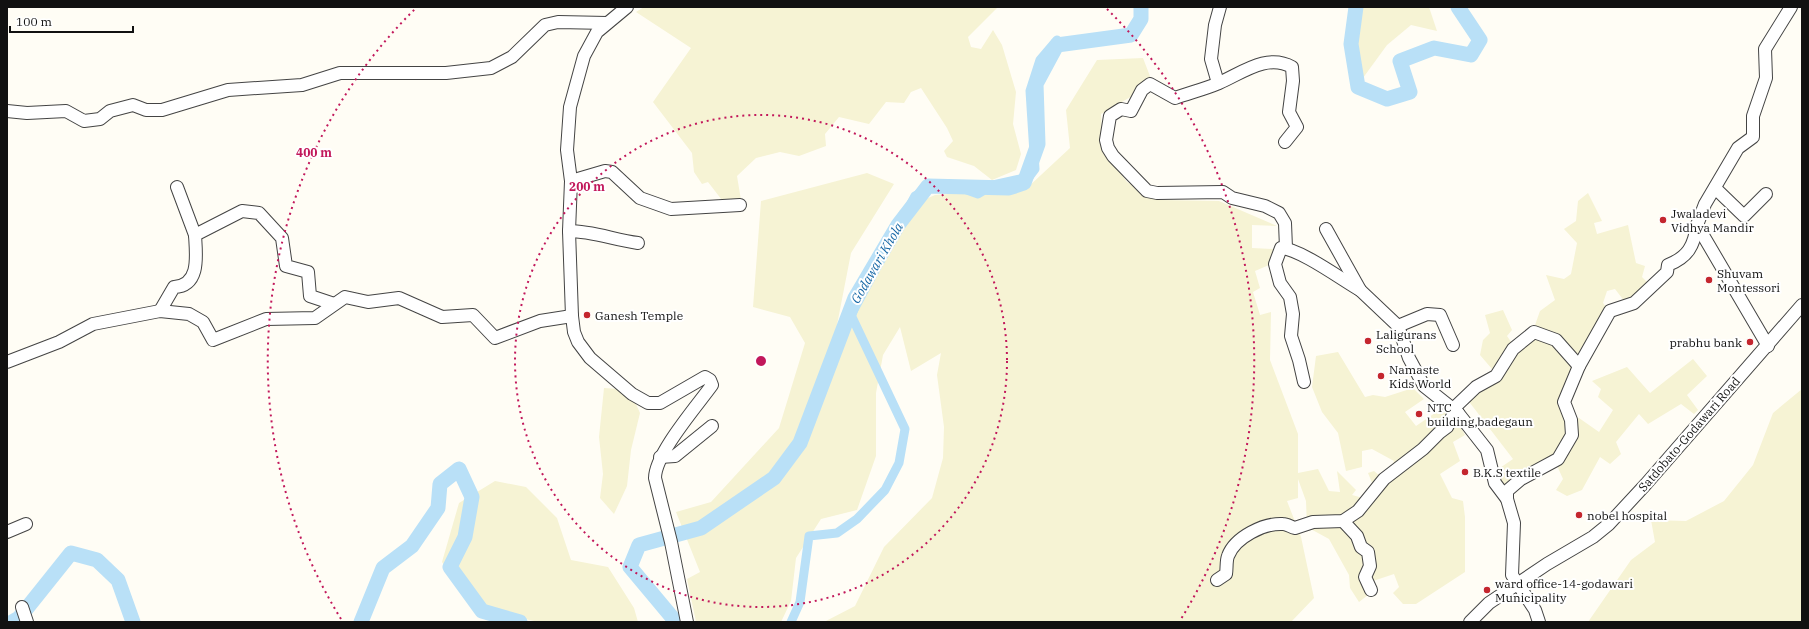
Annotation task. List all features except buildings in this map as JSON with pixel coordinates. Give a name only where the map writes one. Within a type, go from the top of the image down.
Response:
[{"type":"street","points":[[628,7],[597,32],[584,56],[571,100],[567,150],[571,181],[569,231],[572,316],[578,342],[590,358],[632,394],[648,403],[660,403],[705,377],[710,380],[712,385],[660,457],[655,470],[655,478],[687,622]]},
{"type":"street","points":[[1218,83],[1211,60],[1215,25],[1220,7]]},
{"type":"street","points":[[1539,622],[1535,610],[1512,575],[1514,523],[1507,499],[1507,491],[1521,479],[1558,459],[1572,435],[1570,420],[1564,402],[1579,366],[1610,311],[1634,302],[1667,272],[1668,265],[1681,260],[1693,243],[1697,225],[1705,204],[1738,148],[1753,137],[1753,116],[1766,78],[1765,49],[1784,21],[1791,7]]},
{"type":"street","points":[[7,111],[27,113],[66,111],[84,121],[100,119],[110,111],[133,105],[146,110],[162,110],[228,90],[302,85],[340,73],[446,73],[491,68],[512,57],[545,25],[558,22],[607,23]]},
{"type":"street","points":[[1285,142],[1297,127],[1289,112],[1293,81],[1292,67],[1280,62],[1270,62],[1250,68],[1218,83],[1175,98],[1150,84],[1142,90],[1131,110],[1121,110],[1110,116],[1106,140],[1108,148],[1113,156],[1147,191],[1157,193],[1223,192],[1232,198],[1265,206],[1279,213],[1285,223],[1286,248]]},
{"type":"street","points":[[571,181],[605,172],[612,172],[640,198],[671,209],[740,205]]},
{"type":"street","points":[[160,311],[174,287],[182,287],[190,281],[196,263],[195,235],[177,187]]},
{"type":"street","points":[[1715,188],[1744,216],[1766,194]]},
{"type":"street","points":[[195,235],[242,211],[258,213],[282,238],[286,266],[308,272],[310,296],[334,304]]},
{"type":"street","points":[[1697,225],[1768,346]]},
{"type":"street","points":[[1326,229],[1360,290]]},
{"type":"street","points":[[569,231],[586,232],[615,240],[638,243]]},
{"type":"street","points":[[1304,382],[1291,336],[1293,314],[1290,297],[1280,283],[1275,264],[1281,248],[1286,248],[1310,260],[1360,290],[1398,326],[1410,358],[1424,386],[1456,412],[1487,450],[1495,483],[1507,499]]},
{"type":"street","points":[[7,362],[59,342],[93,324],[160,311],[189,314],[203,322],[213,340],[266,319],[315,318],[345,297],[368,302],[399,298],[442,317],[473,315],[496,338],[540,321],[572,316]]},
{"type":"street","name":"Satdobato-Godawari Road","points":[[1470,622],[1489,603],[1594,537],[1609,524],[1768,346],[1802,305]]},
{"type":"street","points":[[1398,326],[1427,314],[1440,315],[1453,345]]},
{"type":"street","points":[[1217,580],[1226,574],[1229,555],[1237,544],[1250,534],[1265,527],[1284,523],[1295,528],[1313,522],[1343,521],[1358,510],[1384,479],[1423,449],[1447,427],[1456,412],[1454,408],[1476,388],[1496,376],[1513,349],[1534,332],[1556,340],[1579,366]]},
{"type":"street","points":[[660,457],[674,456],[712,426]]},
{"type":"street","points":[[1357,497],[1356,507],[1358,510]]},
{"type":"street","points":[[1343,521],[1357,536],[1361,547],[1368,552],[1370,566],[1365,577],[1371,590]]},
{"type":"street","points":[[7,532],[26,524]]},
{"type":"street","points":[[22,607],[27,622]]},
{"type":"shaded area","points":[[644,7],[998,7],[968,37],[971,47],[981,49],[993,30],[1002,45],[1016,92],[1013,124],[1021,154],[1016,170],[992,180],[974,166],[947,157],[944,151],[953,141],[947,128],[921,88],[911,92],[904,103],[886,102],[869,124],[839,117],[825,134],[826,146],[799,156],[780,152],[756,158],[737,176],[741,200],[725,204],[708,182],[702,184],[694,172],[692,153],[653,102],[691,48],[636,12]]},
{"type":"shaded area","points":[[1360,7],[1429,7],[1437,31],[1411,25],[1387,45],[1360,82],[1353,48]]},
{"type":"shaded area","points":[[1143,58],[1153,84],[1101,114],[1103,149],[1127,182],[1161,200],[1219,201],[1277,226],[1252,225],[1252,248],[1273,249],[1269,265],[1255,271],[1260,288],[1253,292],[1260,315],[1271,312],[1270,360],[1298,434],[1298,473],[1318,469],[1329,491],[1340,492],[1337,471],[1356,490],[1352,495],[1363,498],[1377,495],[1368,473],[1374,471],[1387,482],[1394,461],[1372,449],[1362,451],[1362,467],[1346,471],[1338,433],[1322,412],[1312,387],[1316,356],[1338,352],[1365,397],[1373,395],[1385,397],[1413,388],[1424,399],[1405,412],[1416,426],[1448,404],[1465,435],[1453,442],[1460,461],[1440,474],[1452,498],[1463,501],[1465,517],[1465,572],[1416,604],[1403,604],[1393,593],[1399,587],[1394,574],[1373,581],[1368,595],[1359,602],[1350,588],[1349,575],[1329,539],[1307,527],[1306,501],[1298,479],[1298,498],[1287,501],[1301,537],[1314,598],[1291,622],[824,622],[855,606],[884,547],[932,498],[943,458],[944,427],[937,375],[941,353],[911,371],[900,327],[883,355],[876,393],[876,456],[857,510],[821,519],[796,558],[791,601],[781,622],[696,622],[687,579],[700,572],[676,512],[711,502],[779,428],[805,343],[790,317],[753,307],[761,201],[867,173],[894,184],[851,253],[830,361],[845,332],[859,284],[900,210],[935,195],[1027,188],[1070,148],[1066,110],[1097,60]]},
{"type":"shaded area","points":[[1588,193],[1602,221],[1594,223],[1597,234],[1628,225],[1636,263],[1645,266],[1642,277],[1649,284],[1625,302],[1615,289],[1607,291],[1603,303],[1607,308],[1561,406],[1565,421],[1579,418],[1599,432],[1613,410],[1598,397],[1601,389],[1592,381],[1627,367],[1650,393],[1693,359],[1707,376],[1687,395],[1698,410],[1694,414],[1681,404],[1648,424],[1639,414],[1616,442],[1621,454],[1610,464],[1600,457],[1582,490],[1567,496],[1556,490],[1563,479],[1554,459],[1501,495],[1494,472],[1513,459],[1467,399],[1498,376],[1480,355],[1483,340],[1490,333],[1485,315],[1503,310],[1512,330],[1507,336],[1516,349],[1530,339],[1540,311],[1555,300],[1546,275],[1564,279],[1571,274],[1577,243],[1564,229],[1576,221],[1578,201]]},
{"type":"shaded area","points":[[604,388],[619,389],[636,404],[640,413],[631,450],[627,486],[614,514],[600,498],[603,474],[599,437]]},
{"type":"shaded area","points":[[1802,389],[1802,622],[1588,622],[1631,560],[1655,542],[1651,520],[1686,521],[1724,501],[1753,465],[1773,413]]},
{"type":"shaded area","points":[[495,481],[526,487],[557,518],[571,560],[608,567],[634,608],[638,622],[539,622],[506,615],[466,598],[442,562],[459,503]]},
{"type":"waterway","name":"Godawari Khola","points":[[676,622],[630,567],[639,545],[701,528],[774,478],[800,443],[855,298],[898,225],[928,186],[1009,188],[1024,183],[1038,144],[1036,84],[1057,45],[1131,35],[1141,19],[1141,7]]},
{"type":"waterway","name":"Godawari Khola","points":[[1356,7],[1351,44],[1358,87],[1387,99],[1410,92],[1400,61],[1434,48],[1471,55],[1480,40],[1458,7]]},
{"type":"waterway","points":[[791,622],[800,602],[809,536],[837,533],[857,519],[885,490],[899,463],[905,429],[851,315],[915,196],[937,184],[950,184],[978,194],[993,185],[1029,177],[1035,169],[1030,91],[1040,60],[1057,40]]},
{"type":"waterway","name":"Godawari Khola","points":[[361,622],[383,568],[412,546],[438,508],[440,484],[459,469],[472,497],[465,537],[450,567],[482,611],[520,622]]},
{"type":"waterway","name":"Godawari Khola","points":[[12,622],[19,618],[71,553],[97,560],[118,580],[133,622]]},
{"type":"place","name":"Jwaladevi Vidhya Mandir","points":[[1663,220]]},
{"type":"place","name":"Shuvam Montessori","points":[[1709,280]]},
{"type":"place","name":"Ganesh Temple","points":[[587,315]]},
{"type":"place","name":"Laligurans School","points":[[1368,341]]},
{"type":"place","name":"prabhu bank","points":[[1750,342]]},
{"type":"place","name":"Namaste Kids World","points":[[1381,376]]},
{"type":"place","name":"NTC building,badegaun","points":[[1419,414]]},
{"type":"place","name":"B.K.S textile","points":[[1465,472]]},
{"type":"place","name":"nobel hospital","points":[[1579,515]]},
{"type":"place","name":"ward office-14-godawari Municipality","points":[[1487,590]]}]
